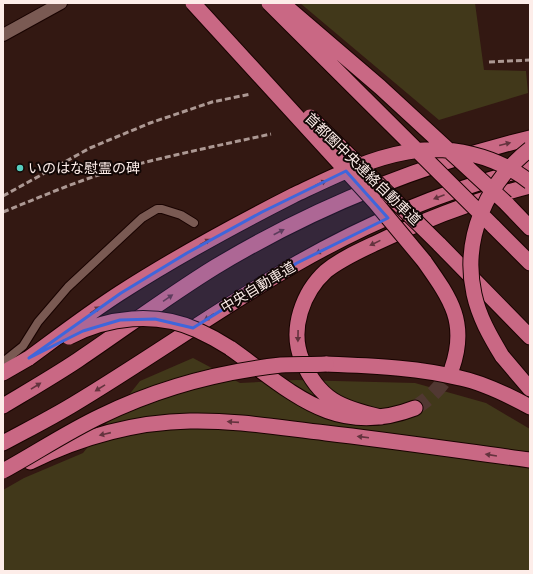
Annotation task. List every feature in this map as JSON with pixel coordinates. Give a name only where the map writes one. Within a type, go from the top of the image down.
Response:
[{"type":"highway","name":"首都圏中央連絡自動車道","points":[[194,3],[439,244],[530,337]]},
{"type":"highway","points":[[194,3],[375,202],[424,261],[447,296],[454,310],[458,325],[459,341],[457,355],[452,368]]},
{"type":"highway","points":[[269,3],[530,263]]},
{"type":"highway","points":[[282,3],[380,87],[506,203],[526,219]]},
{"type":"highway","points":[[3,406],[76,361],[182,288],[229,259],[282,230],[373,188],[408,175],[451,160],[530,138]]},
{"type":"highway","points":[[530,148],[516,160],[499,180],[482,210],[471,251],[472,281],[478,308],[492,340],[502,356],[530,389]]},
{"type":"highway","points":[[29,358],[121,293],[187,253],[262,212],[323,182],[369,162],[408,151],[446,150],[485,158],[514,171],[530,182]]},
{"type":"highway","name":"中央自動車道","points":[[3,443],[74,405],[226,306],[297,263],[366,227],[415,206],[477,184],[530,168]]},
{"type":"highway","points":[[381,417],[354,411],[339,404],[320,390],[309,375],[300,357],[297,339],[301,311],[309,292],[326,272],[357,252],[409,228],[451,212],[530,186]]},
{"type":"highway","points":[[3,373],[83,331],[120,320],[155,319],[185,325],[230,348],[296,395],[323,409],[356,418],[381,417],[398,414],[415,408]]},
{"type":"highway","points":[[3,471],[100,416],[160,390],[202,378],[282,365],[326,364],[390,367],[442,374],[486,386],[530,407]]},
{"type":"highway","points":[[3,477],[49,453],[100,435],[134,428],[190,421],[243,423],[530,460]]},
{"type":"main road","points":[[3,35],[61,3]]},
{"type":"street","points":[[3,362],[23,346],[38,322],[68,287],[142,218],[157,209],[162,209],[181,216],[194,223]]},
{"type":"highlighted area","points":[[346,171],[388,218],[297,263],[193,328],[155,319],[120,320],[83,331],[29,358],[121,293],[187,253],[262,212]]},
{"type":"shaded area","points":[[300,3],[475,3],[484,70],[526,71],[528,93],[439,120]]},
{"type":"shaded area","points":[[193,358],[240,383],[296,380],[415,383],[486,403],[530,429],[530,571],[3,571],[3,490],[24,478],[83,453],[140,381]]},
{"type":"tunnel","points":[[415,408],[436,390],[452,368]]},
{"type":"railway","points":[[489,62],[530,60]]},
{"type":"railway","points":[[3,196],[90,148],[150,123],[212,102],[251,94]]},
{"type":"railway","points":[[3,212],[108,172],[271,134]]},
{"type":"place","name":"いのはな慰霊の碑","points":[[20,168]]}]
